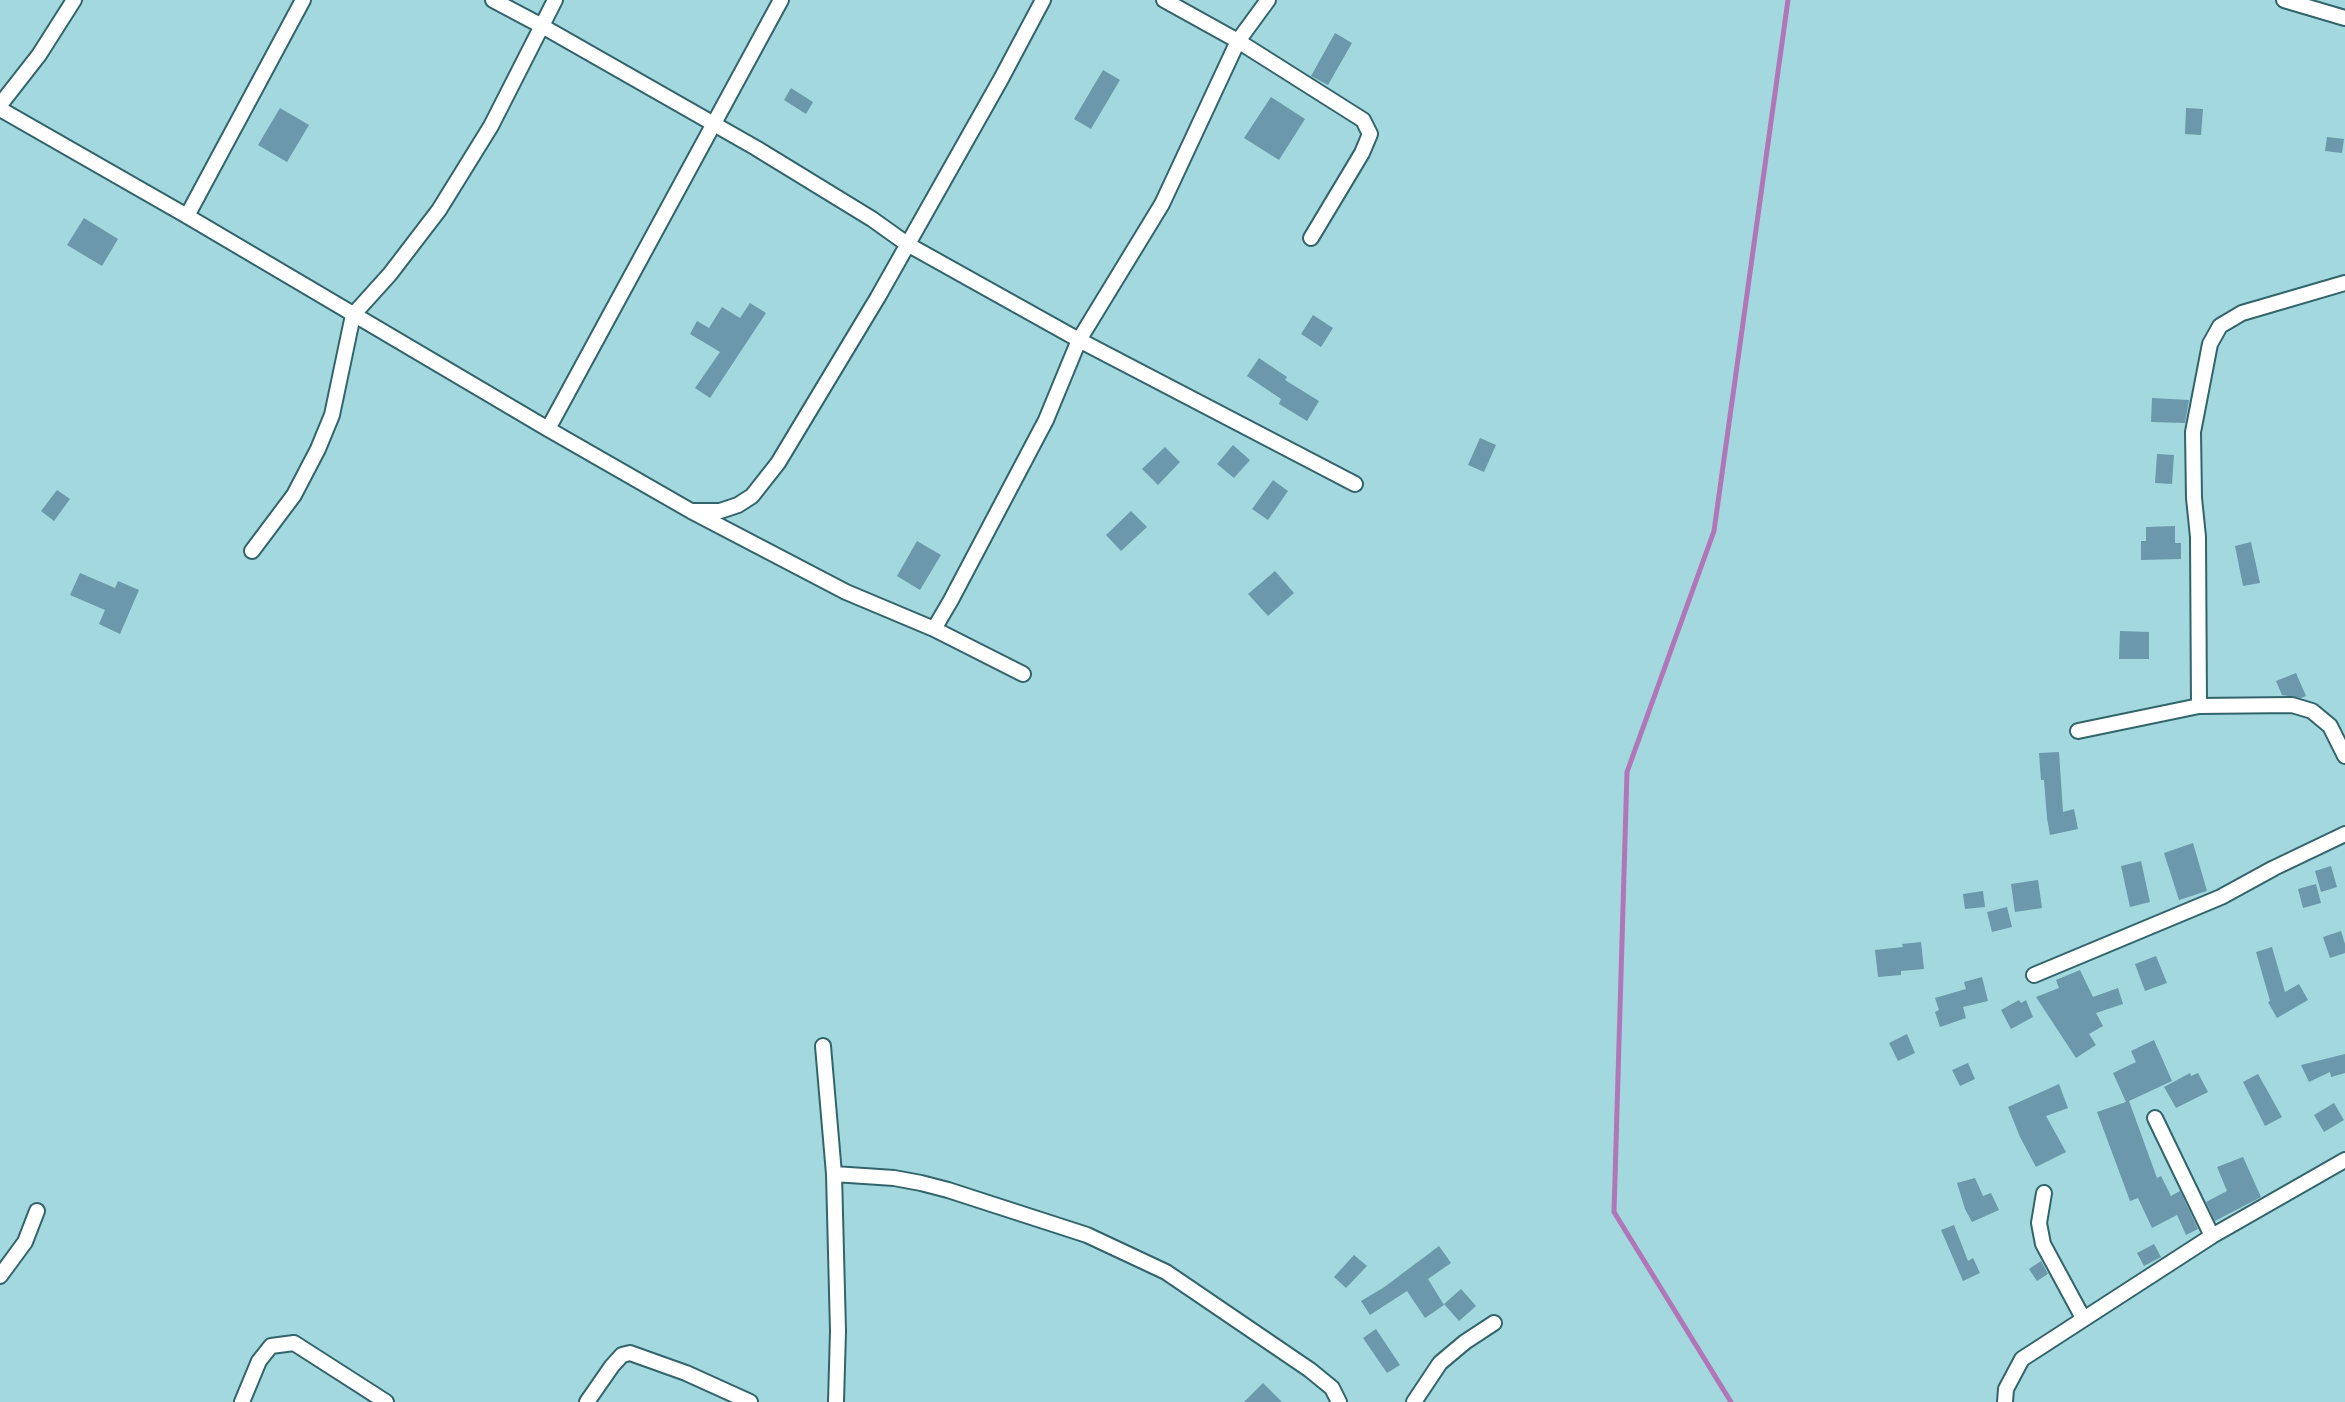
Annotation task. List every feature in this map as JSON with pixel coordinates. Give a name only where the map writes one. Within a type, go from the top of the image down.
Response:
[{"type":"street","points":[[74,0],[39,55],[0,107],[691,511],[846,592],[934,629],[1023,674]]},
{"type":"street","points":[[187,216],[303,0]]},
{"type":"street","points":[[493,0],[715,126],[872,219],[907,244],[1079,340],[1355,484]]},
{"type":"street","points":[[252,551],[294,495],[318,449],[332,415],[353,315],[390,274],[439,210],[491,126],[555,0]]},
{"type":"street","points":[[548,429],[715,126],[781,0]]},
{"type":"street","points":[[691,511],[720,511],[738,505],[752,496],[763,484],[907,244],[1043,0]]},
{"type":"street","points":[[1164,0],[1238,41],[1363,120],[1370,134],[1362,153],[1311,239]]},
{"type":"street","points":[[934,629],[1046,420],[1079,340],[1162,204],[1238,41],[1268,0]]},
{"type":"street","points":[[2284,0],[2345,18]]},
{"type":"street","points":[[2199,706],[2198,537],[2194,498],[2193,432],[2210,344],[2220,326],[2242,313],[2345,283]]},
{"type":"street","points":[[2078,731],[2199,706],[2292,705],[2312,711],[2330,726],[2345,756]]},
{"type":"street","points":[[2035,975],[2221,897],[2345,834]]},
{"type":"street","points":[[823,1045],[834,1174],[838,1331],[836,1402]]},
{"type":"street","points":[[2155,1118],[2213,1236]]},
{"type":"street","points":[[2005,1402],[2006,1389],[2022,1359],[2213,1236],[2345,1160]]},
{"type":"street","points":[[834,1174],[894,1178],[921,1183],[1087,1235],[1166,1272],[1310,1370],[1332,1388],[1339,1402]]},
{"type":"street","points":[[2044,1193],[2039,1223],[2043,1244],[2083,1318]]},
{"type":"street","points":[[0,1276],[25,1242],[37,1211]]},
{"type":"street","points":[[1414,1402],[1440,1363],[1494,1323]]},
{"type":"street","points":[[242,1402],[259,1361],[271,1346],[294,1343],[386,1402]]},
{"type":"street","points":[[587,1402],[621,1355],[630,1353],[685,1373],[750,1402]]},
{"type":"building","points":[[1335,33],[1352,43],[1328,85],[1311,76]]},
{"type":"building","points":[[1103,70],[1120,80],[1091,129],[1074,119]]},
{"type":"building","points":[[791,88],[813,102],[806,114],[784,100]]},
{"type":"building","points":[[1271,97],[1305,119],[1279,160],[1244,138]]},
{"type":"building","points":[[280,108],[309,125],[287,162],[258,145]]},
{"type":"building","points":[[2186,108],[2203,109],[2201,135],[2185,134]]},
{"type":"building","points":[[2327,137],[2344,139],[2342,153],[2325,151]]},
{"type":"building","points":[[84,218],[118,239],[102,266],[67,245]]},
{"type":"building","points":[[750,303],[766,313],[710,398],[695,388],[720,352],[690,334],[697,321],[709,328],[722,307],[740,318]]},
{"type":"building","points":[[1313,315],[1333,328],[1321,347],[1301,334]]},
{"type":"building","points":[[1259,358],[1287,377],[1285,380],[1319,401],[1307,421],[1279,404],[1281,399],[1247,376]]},
{"type":"building","points":[[2152,398],[2189,400],[2185,423],[2151,422]]},
{"type":"building","points":[[1480,438],[1496,445],[1484,472],[1468,465]]},
{"type":"building","points":[[1233,445],[1250,460],[1234,478],[1217,464]]},
{"type":"building","points":[[1165,447],[1180,462],[1158,485],[1142,469]]},
{"type":"building","points":[[2157,454],[2174,455],[2172,484],[2155,483]]},
{"type":"building","points":[[1273,480],[1288,491],[1268,520],[1252,509]]},
{"type":"building","points":[[57,490],[70,499],[54,521],[41,511]]},
{"type":"building","points":[[1131,511],[1147,527],[1121,551],[1106,535]]},
{"type":"building","points":[[2175,526],[2175,543],[2181,543],[2181,559],[2141,560],[2141,541],[2146,541],[2146,527]]},
{"type":"building","points":[[917,541],[941,555],[920,590],[897,576]]},
{"type":"building","points":[[2251,542],[2260,583],[2243,586],[2235,546]]},
{"type":"building","points":[[1275,571],[1294,593],[1268,616],[1248,594]]},
{"type":"building","points":[[80,573],[115,588],[118,581],[139,590],[120,634],[99,624],[105,610],[70,595]]},
{"type":"building","points":[[2120,631],[2149,632],[2149,659],[2119,659]]},
{"type":"building","points":[[2296,673],[2306,696],[2301,698],[2282,695],[2276,681]]},
{"type":"building","points":[[2059,752],[2063,812],[2074,809],[2078,829],[2050,835],[2039,753]]},
{"type":"building","points":[[2193,843],[2207,891],[2179,900],[2164,853]]},
{"type":"building","points":[[2141,861],[2150,902],[2130,907],[2121,866]]},
{"type":"building","points":[[2331,866],[2337,887],[2321,892],[2315,871]]},
{"type":"building","points":[[2038,880],[2042,908],[2015,912],[2011,884]]},
{"type":"building","points":[[2316,884],[2321,903],[2303,908],[2298,889]]},
{"type":"building","points":[[1983,891],[1985,907],[1965,909],[1963,894]]},
{"type":"building","points":[[2007,907],[2012,927],[1992,932],[1987,912]]},
{"type":"building","points":[[2341,931],[2345,953],[2330,958],[2323,937]]},
{"type":"building","points":[[1921,942],[1924,969],[1878,977],[1875,950]]},
{"type":"building","points":[[2272,947],[2285,992],[2299,984],[2308,1000],[2277,1018],[2268,1002],[2270,1001],[2256,952]]},
{"type":"building","points":[[2156,956],[2167,983],[2145,991],[2135,964]]},
{"type":"building","points":[[2080,970],[2093,997],[2118,988],[2123,1004],[2096,1013],[2103,1026],[2089,1034],[2096,1045],[2076,1058],[2036,997],[2059,988],[2056,980]]},
{"type":"building","points":[[1982,977],[1988,1001],[1963,1007],[1966,1018],[1940,1027],[1935,1012],[1939,1010],[1935,998],[1966,989],[1964,982]]},
{"type":"building","points":[[2019,1000],[2021,1003],[2026,1000],[2033,1017],[2011,1029],[2001,1010]]},
{"type":"building","points":[[1907,1034],[1915,1053],[1898,1061],[1889,1043]]},
{"type":"building","points":[[2154,1040],[2172,1081],[2129,1101],[2157,1178],[2161,1176],[2171,1196],[2180,1191],[2198,1229],[2186,1235],[2177,1215],[2152,1228],[2138,1198],[2130,1201],[2097,1112],[2126,1102],[2113,1073],[2136,1062],[2131,1051]]},
{"type":"building","points":[[2345,1054],[2345,1073],[2331,1077],[2330,1072],[2309,1082],[2301,1065]]},
{"type":"building","points":[[1968,1063],[1975,1079],[1960,1086],[1952,1070]]},
{"type":"building","points":[[2190,1073],[2191,1076],[2198,1073],[2208,1092],[2176,1108],[2164,1087]]},
{"type":"building","points":[[2258,1074],[2282,1117],[2265,1126],[2243,1082]]},
{"type":"building","points":[[2059,1084],[2068,1108],[2046,1116],[2066,1152],[2036,1167],[2008,1107]]},
{"type":"building","points":[[2334,1103],[2344,1120],[2324,1132],[2314,1115]]},
{"type":"building","points":[[2243,1157],[2261,1197],[2215,1221],[2206,1202],[2227,1191],[2217,1167]]},
{"type":"building","points":[[1975,1178],[1983,1196],[1991,1193],[1999,1210],[1972,1222],[1957,1183]]},
{"type":"building","points":[[1954,1225],[1968,1261],[1973,1258],[1980,1273],[1963,1281],[1941,1230]]},
{"type":"building","points":[[2154,1244],[2161,1257],[2144,1266],[2137,1253]]},
{"type":"building","points":[[1439,1246],[1451,1263],[1428,1279],[1444,1305],[1425,1318],[1407,1291],[1370,1315],[1361,1301]]},
{"type":"building","points":[[1354,1255],[1367,1266],[1346,1288],[1334,1277]]},
{"type":"building","points":[[2041,1261],[2048,1274],[2037,1281],[2029,1269]]},
{"type":"building","points":[[1461,1289],[1476,1306],[1459,1321],[1444,1304]]},
{"type":"building","points":[[1376,1329],[1400,1365],[1387,1373],[1363,1338]]},
{"type":"building","points":[[1263,1383],[1282,1402],[1244,1402]]},
{"type":"waterway","points":[[1731,1402],[1614,1212],[1627,772],[1714,531],[1788,0]]}]
